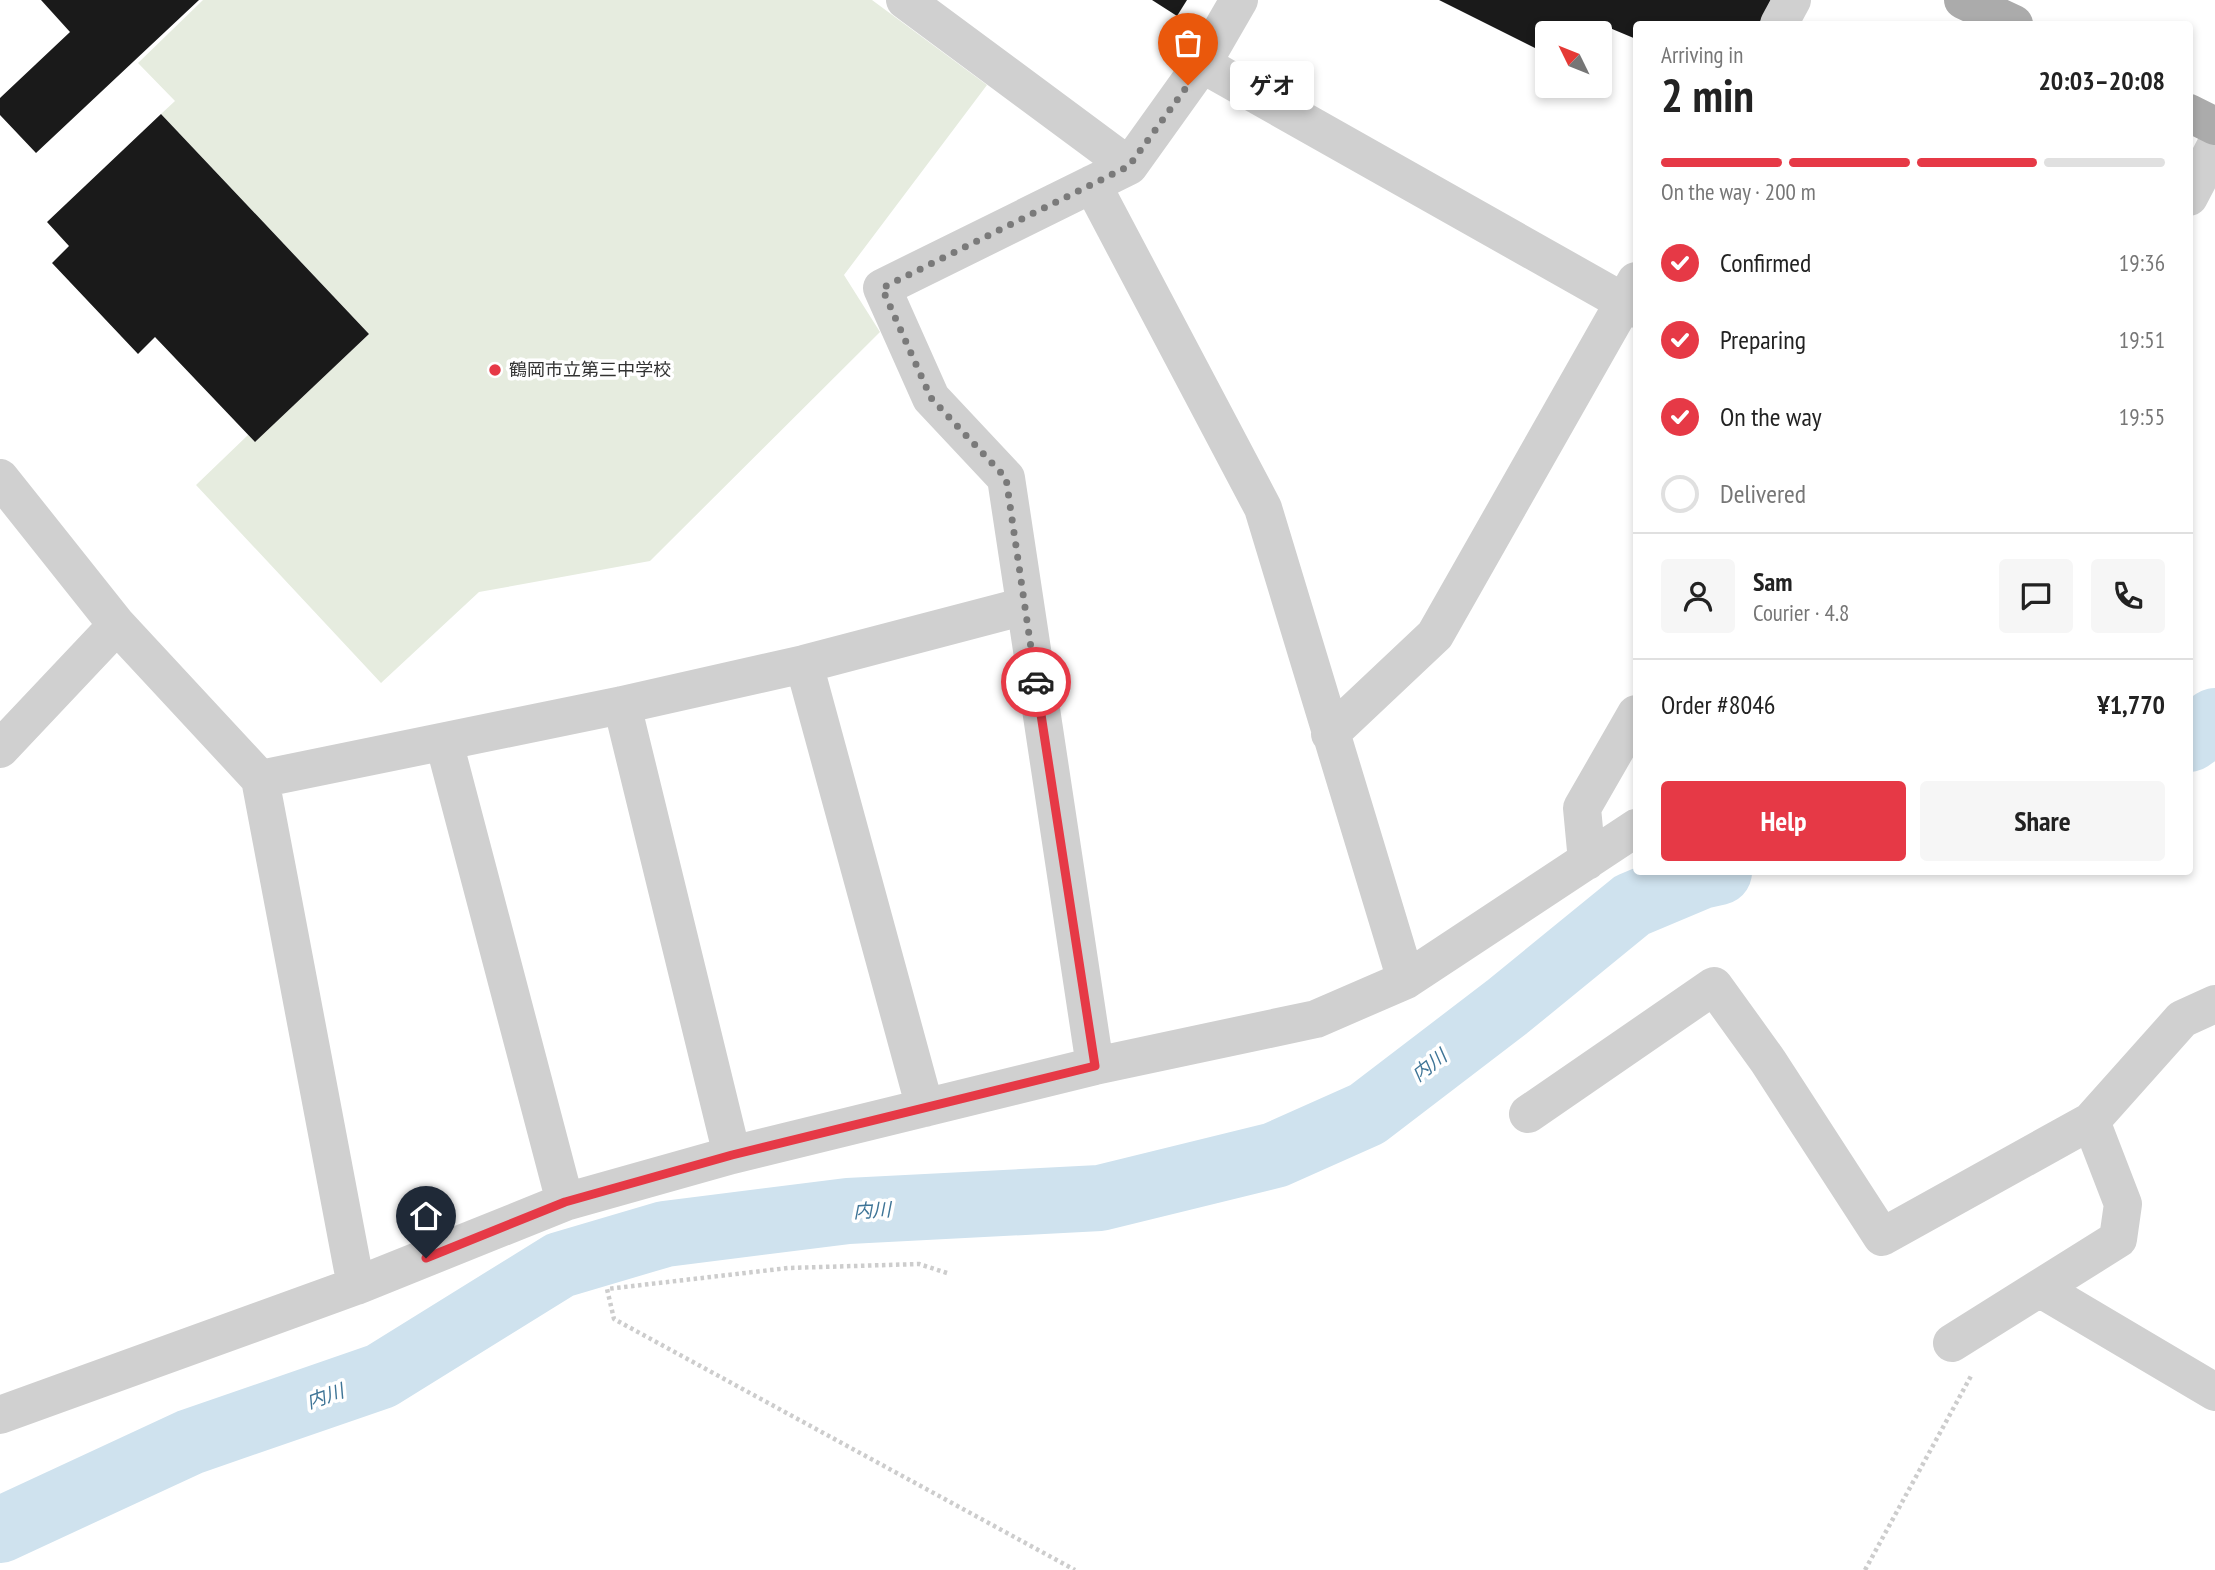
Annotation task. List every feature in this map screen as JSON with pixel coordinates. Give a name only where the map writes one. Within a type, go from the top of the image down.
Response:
[{"type":"main road","points":[[1963,0],[2008,21]]},
{"type":"main road","points":[[2193,115],[2215,126]]},
{"type":"street","points":[[905,0],[1129,166]]},
{"type":"street","points":[[1095,1066],[1006,478],[931,398],[882,288],[1129,166],[1202,64],[1239,0]]},
{"type":"street","points":[[1781,21],[1793,0]]},
{"type":"street","points":[[1202,64],[1632,297],[1435,635],[1330,734]]},
{"type":"street","points":[[2193,189],[2215,147]]},
{"type":"street","points":[[1092,184],[1264,508],[1406,980]]},
{"type":"street","points":[[0,478],[117,625],[260,779],[356,1286]]},
{"type":"street","points":[[260,779],[622,705],[804,664],[1025,606]]},
{"type":"street","points":[[0,749],[117,625]]},
{"type":"street","points":[[804,664],[925,1108]]},
{"type":"street","points":[[622,705],[732,1155]]},
{"type":"street","points":[[1587,861],[1582,808],[1633,719]]},
{"type":"street","points":[[444,742],[565,1202]]},
{"type":"street","points":[[0,1415],[356,1286],[565,1202],[732,1155],[1095,1066],[1316,1019],[1406,980],[1633,830]]},
{"type":"street","points":[[1528,1114],[1714,986],[1768,1061],[1882,1237],[2091,1121],[2182,1019],[2215,1004]]},
{"type":"street","points":[[1964,1355],[2041,1289],[2118,1239],[2123,1204],[2091,1121]]},
{"type":"street","points":[[2041,1289],[2215,1392]]},
{"type":"path","points":[[947,1273],[919,1264],[788,1268],[607,1289],[614,1319],[1075,1570]]},
{"type":"path","points":[[1865,1570],[1964,1355]]},
{"type":"shaded area","name":"鶴岡市立第三中学校","points":[[203,0],[872,0],[987,85],[844,275],[880,332],[650,561],[479,592],[381,683],[196,485],[248,435],[255,442],[369,334],[161,114],[175,101],[138,63]]},
{"type":"building","points":[[41,0],[199,0],[36,153],[0,115],[0,98],[70,32]]},
{"type":"building","points":[[1152,0],[1187,0],[1177,16]]},
{"type":"building","points":[[1439,0],[1771,0],[1760,21],[1633,21],[1633,38],[1612,29],[1612,21],[1535,21],[1535,48]]},
{"type":"building","points":[[161,114],[369,334],[255,442],[155,337],[138,354],[52,263],[69,246],[47,222]]},
{"type":"waterway","name":"内川","points":[[2193,736],[2215,721]]},
{"type":"waterway","name":"内川","points":[[0,1530],[190,1442],[381,1376],[560,1265],[665,1234],[848,1211],[1100,1198],[1275,1155],[1367,1114],[1507,1007],[1632,905],[1706,875]]},
{"type":"way so far","points":[[1036,682],[1006,478],[931,398],[882,288],[1129,166],[1188,85]]},
{"type":"place","name":"ゲオ","points":[[1188,85]]},
{"type":"place","name":"鶴岡市立第三中学校","points":[[495,370]]},
{"type":"route","points":[[426,1258],[565,1202],[732,1155],[1095,1066],[1036,682]]}]
